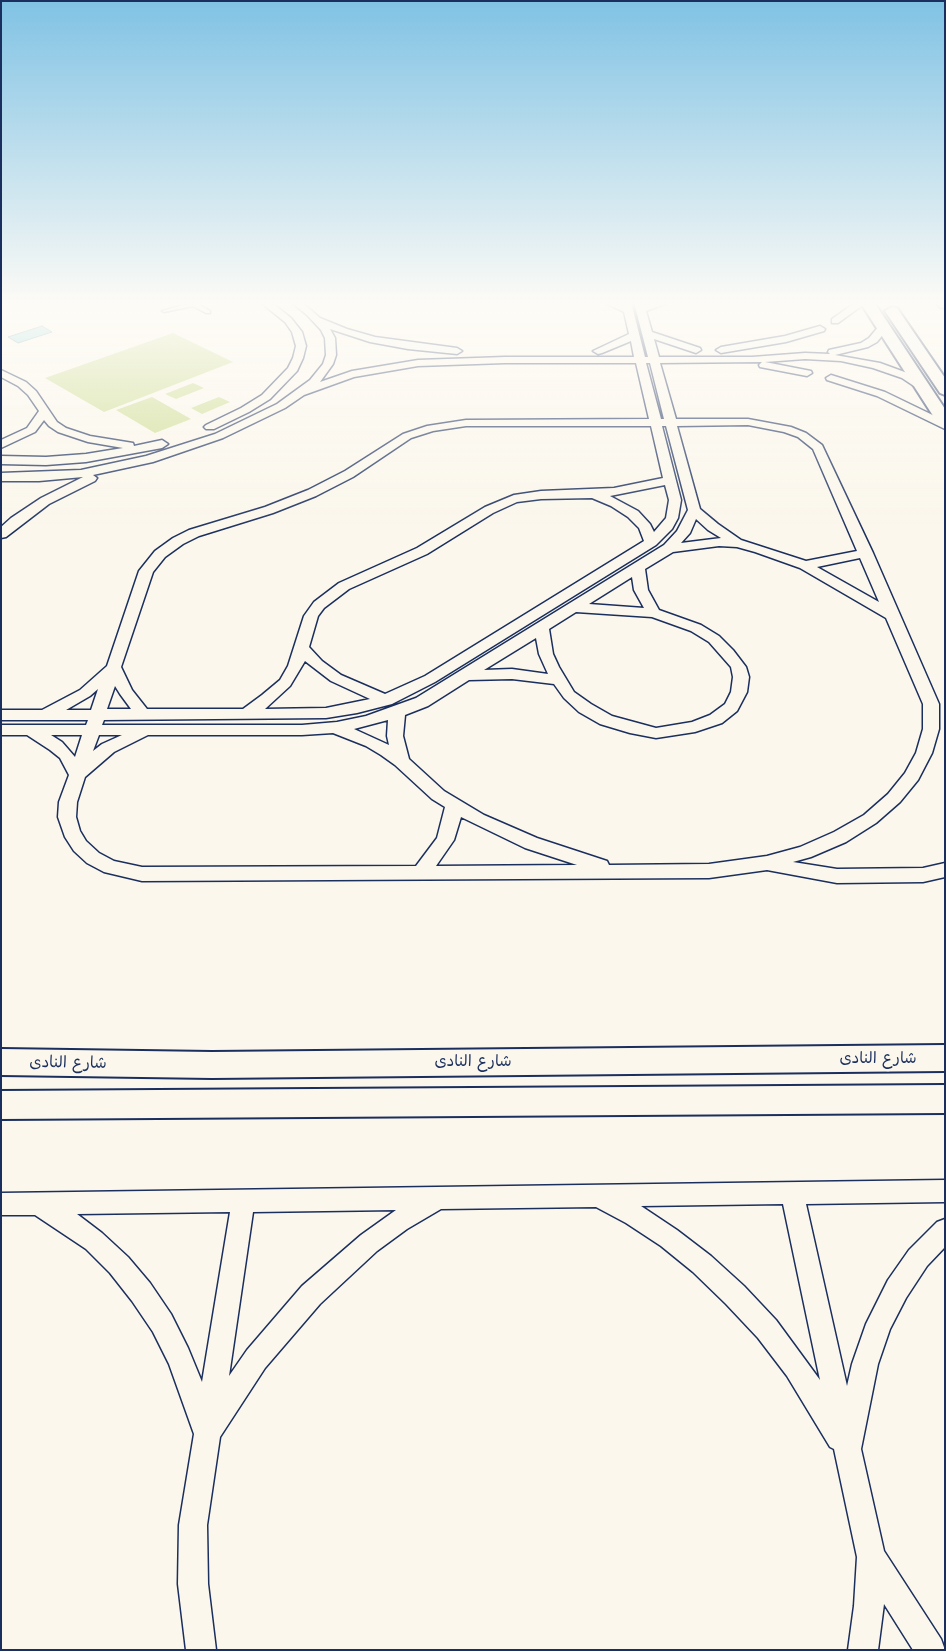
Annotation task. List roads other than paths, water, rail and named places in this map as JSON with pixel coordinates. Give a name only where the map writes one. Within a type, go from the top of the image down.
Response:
[{"type":"street","points":[[13,379],[22,384],[32,394],[53,424],[81,437],[120,444],[157,445]]},
{"type":"street","points":[[4,461],[46,462],[113,454],[157,445],[190,435],[245,410],[266,397],[283,379]]},
{"type":"street","points":[[302,392],[316,379]]},
{"type":"street","points":[[1,478],[62,476],[116,467],[164,455],[219,436],[257,419],[302,392],[338,379]]},
{"type":"street","points":[[643,406],[650,379]]},
{"type":"street","points":[[653,379],[666,401],[685,413],[708,422]]},
{"type":"street","points":[[834,379],[881,394],[945,426]]},
{"type":"street","points":[[911,379],[918,384]]},
{"type":"street","points":[[915,379],[945,422]]},
{"type":"street","points":[[938,379],[945,390]]},
{"type":"street","points":[[928,397],[945,397]]},
{"type":"street","points":[[1,715],[326,713],[357,708],[386,700],[430,679],[651,542],[660,534],[672,518],[674,500],[660,440],[666,401]]},
{"type":"street","points":[[643,406],[663,422],[676,440],[694,510],[713,527],[737,543],[805,565],[894,618]]},
{"type":"street","points":[[604,422],[643,406]]},
{"type":"street","points":[[1,445],[31,430],[44,412]]},
{"type":"street","points":[[604,422],[633,429],[660,440]]},
{"type":"street","points":[[676,440],[689,430],[708,422]]},
{"type":"street","points":[[932,704],[930,729],[924,753],[912,776],[894,798],[870,819],[840,837],[806,852],[767,863],[710,870],[131,873],[110,867],[93,858],[80,846],[71,832],[67,817],[68,802],[146,571],[164,550],[194,533],[268,510],[312,493],[349,474],[407,436],[431,428],[466,423],[748,422],[771,424],[788,429],[814,443],[818,447],[833,478],[932,704],[945,725]]},
{"type":"street","points":[[46,462],[56,468],[62,476],[64,484],[62,491]]},
{"type":"street","points":[[1,534],[30,511],[62,491],[116,467]]},
{"type":"street","points":[[247,714],[268,699],[285,683],[296,666],[311,616],[324,600],[344,586],[422,551],[501,504],[514,499],[541,495],[594,494],[633,489],[670,480]]},
{"type":"street","points":[[594,494],[615,503],[633,514],[645,527],[651,542]]},
{"type":"street","points":[[1,730],[302,730],[337,728],[398,712],[422,702],[669,548],[683,533],[694,510]]},
{"type":"street","points":[[669,548],[702,542],[737,543]]},
{"type":"street","points":[[805,565],[866,553]]},
{"type":"street","points":[[638,567],[641,590],[654,613]]},
{"type":"street","points":[[541,628],[546,654],[558,680],[569,695],[585,708],[606,720],[630,728],[656,733],[671,732],[696,727],[716,719],[731,707],[739,692],[741,677],[738,667],[728,652],[696,628],[654,613],[572,608]]},
{"type":"street","points":[[302,648],[317,664],[336,678],[386,700]]},
{"type":"street","points":[[114,667],[124,691],[143,715]]},
{"type":"street","points":[[45,715],[85,693],[114,667]]},
{"type":"street","points":[[465,675],[512,674],[558,680]]},
{"type":"street","points":[[398,712],[396,736],[402,761]]},
{"type":"street","points":[[337,728],[372,742],[402,761],[424,784],[454,806],[504,832],[531,843],[621,871]]},
{"type":"street","points":[[31,730],[56,746],[66,755],[77,775]]},
{"type":"street","points":[[77,775],[108,748],[148,730]]},
{"type":"street","points":[[421,872],[445,840],[454,806]]},
{"type":"street","points":[[767,863],[837,876],[923,875],[945,870]]},
{"type":"street","name":"شارع النادى","points":[[4,1061],[212,1065],[945,1058]]},
{"type":"street","points":[[272,1103],[266,1098],[263,1084],[274,1064]]},
{"type":"street","points":[[206,1104],[215,1098],[223,1083],[218,1069],[212,1065]]},
{"type":"street","points":[[1,1105],[945,1099]]},
{"type":"street","points":[[1,1204],[945,1191]]},
{"type":"street","points":[[792,1193],[871,1557],[869,1606],[863,1650]]},
{"type":"street","points":[[598,1196],[634,1215],[669,1238],[702,1264],[735,1295],[766,1329],[796,1367],[849,1456]]},
{"type":"street","points":[[207,1436],[256,1359],[310,1295],[369,1243],[399,1221],[439,1197]]},
{"type":"street","points":[[202,1650],[193,1584],[193,1525],[243,1201]]},
{"type":"street","points":[[39,1203],[94,1241],[119,1265],[141,1292],[162,1323],[180,1357],[207,1436]]},
{"type":"street","points":[[849,1456],[854,1408],[865,1364],[879,1324],[897,1289],[918,1258],[945,1230]]},
{"type":"street","points":[[871,1557],[930,1650]]}]
